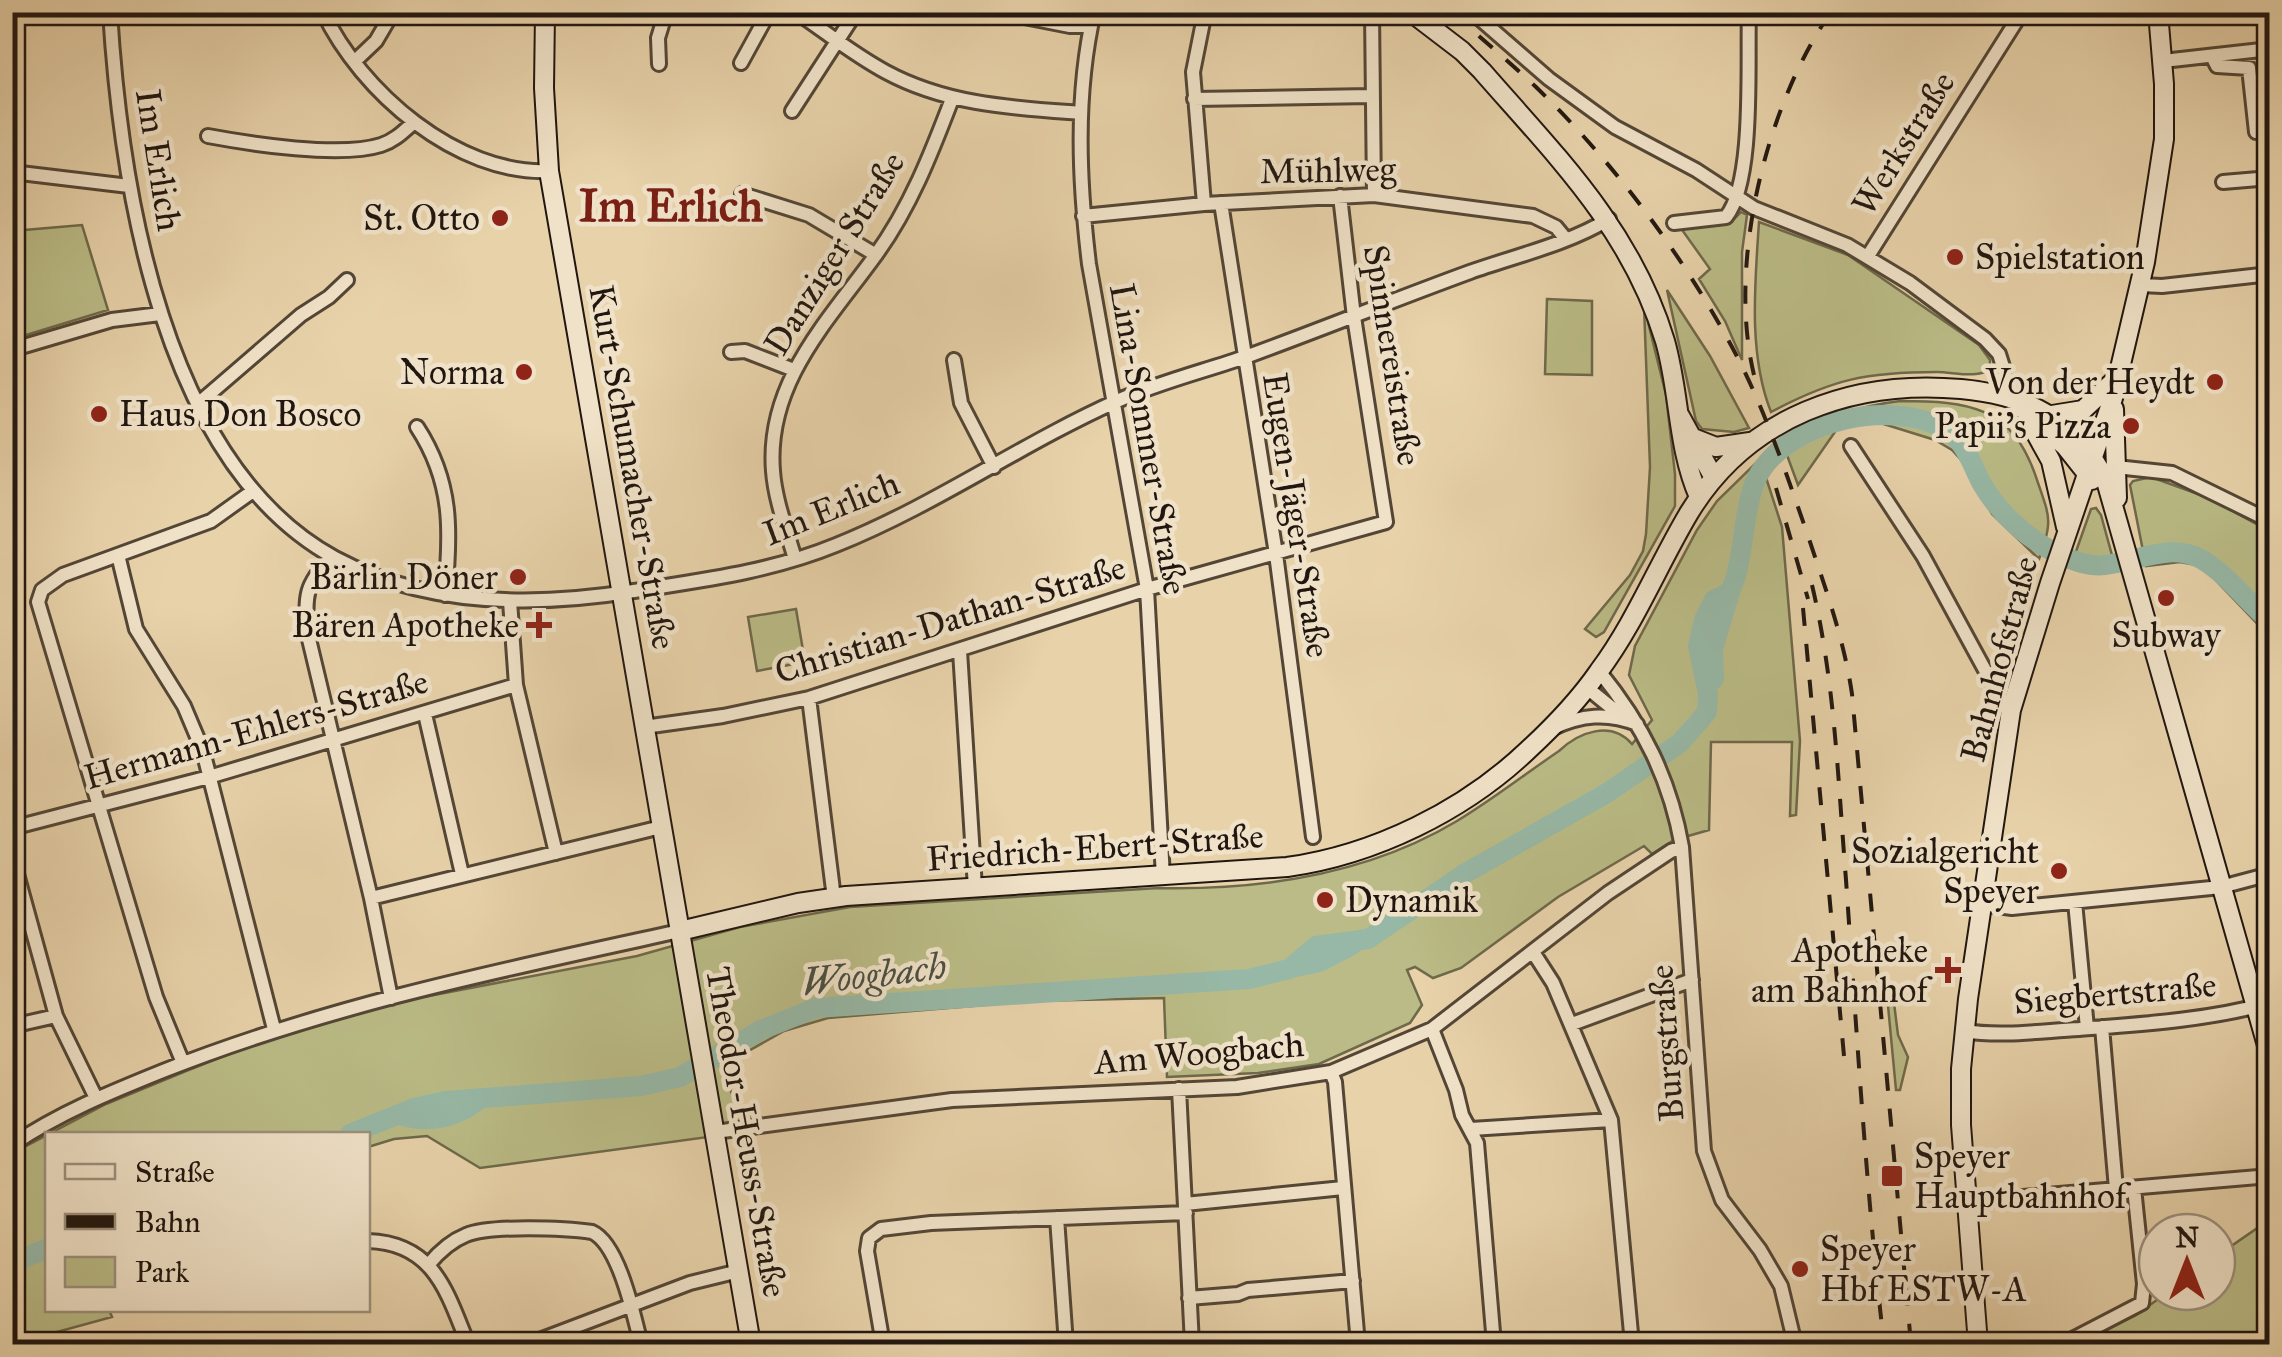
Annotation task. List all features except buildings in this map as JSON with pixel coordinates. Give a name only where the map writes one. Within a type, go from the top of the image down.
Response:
[{"type":"main road","name":"Kurt-Schumacher-Straße","points":[[545,12],[549,170],[680,931]]},
{"type":"main road","points":[[1411,12],[1462,51],[1482,72],[1608,219],[1638,271],[1658,321],[1680,416],[1680,441],[1700,496]]},
{"type":"main road","points":[[2122,536],[2113,398],[2141,284],[2162,161],[2163,61],[2158,12]]},
{"type":"main road","points":[[2052,415],[2083,410],[2119,376]]},
{"type":"main road","name":"Friedrich-Ebert-Straße","points":[[680,931],[834,898],[1163,876],[1316,858],[1366,847],[1444,812],[1508,769],[1548,731],[1600,671],[1714,478],[1751,442],[1782,420],[1858,392],[1937,387],[1967,389],[2010,400],[2052,415],[2090,465]]},
{"type":"main road","name":"Bahnhofstraße","points":[[1978,1344],[1960,1091],[1964,1031],[1982,904],[2011,710],[2113,398]]},
{"type":"main road","points":[[2010,400],[2090,465],[2122,536],[2221,887],[2263,1005],[2270,1056]]},
{"type":"main road","points":[[2010,400],[2051,461],[2060,492],[2065,537]]},
{"type":"main road","points":[[1680,416],[1714,478]]},
{"type":"main road","points":[[1693,438],[1716,447],[1751,442]]},
{"type":"main road","name":"Theodor-Heuss-Straße","points":[[680,931],[751,1344]]},
{"type":"street","points":[[323,12],[354,60],[413,122],[465,154],[502,167],[549,170]]},
{"type":"street","points":[[354,60],[376,41],[393,12]]},
{"type":"street","points":[[660,64],[658,38],[666,12]]},
{"type":"street","points":[[741,62],[769,12]]},
{"type":"street","points":[[796,12],[890,75],[952,99],[1081,113]]},
{"type":"street","points":[[792,111],[856,12]]},
{"type":"street","points":[[999,12],[1070,26],[1092,19]]},
{"type":"street","points":[[1204,12],[1196,45],[1194,99],[1204,204]]},
{"type":"street","points":[[1372,12],[1374,194]]},
{"type":"street","points":[[1472,12],[1582,104],[1738,198],[1782,221],[1868,256],[1910,283],[1994,348],[2002,360],[2010,400]]},
{"type":"street","points":[[1674,223],[1726,217],[1738,198],[1745,143],[1748,12]]},
{"type":"street","name":"Werkstraße","points":[[1868,256],[2022,12]]},
{"type":"street","name":"Im Erlich","points":[[111,13],[129,186],[160,314],[199,404],[230,460],[275,514],[332,557],[377,577],[445,595],[553,600],[735,576],[795,559],[836,545],[1113,403],[1243,358],[1608,219]]},
{"type":"street","name":"Lina-Sommer-Straße","points":[[1092,19],[1081,113],[1083,216],[1147,589],[1163,876]]},
{"type":"street","points":[[2163,61],[2270,49]]},
{"type":"street","points":[[2212,56],[2217,66],[2248,68],[2256,132]]},
{"type":"street","points":[[1194,99],[1371,96]]},
{"type":"street","name":"Danziger Straße","points":[[795,559],[779,503],[772,458],[777,421],[794,370],[829,315],[876,255],[916,190],[952,99]]},
{"type":"street","points":[[208,136],[285,147],[367,148],[400,136],[413,122]]},
{"type":"street","points":[[12,172],[129,186]]},
{"type":"street","points":[[2223,182],[2270,178]]},
{"type":"street","points":[[742,194],[810,215],[876,255]]},
{"type":"street","name":"Mühlweg","points":[[1083,216],[1374,194],[1533,216],[1556,228],[1565,238]]},
{"type":"street","name":"Spinnereistraße","points":[[1340,196],[1386,522]]},
{"type":"street","name":"Eugen-Jäger-Straße","points":[[1220,203],[1276,554],[1313,837]]},
{"type":"street","points":[[2141,284],[2162,286],[2270,274]]},
{"type":"street","points":[[199,404],[301,314],[347,280]]},
{"type":"street","points":[[14,349],[112,320],[160,314]]},
{"type":"street","points":[[732,352],[745,352],[794,370]]},
{"type":"street","points":[[954,360],[962,403],[994,467]]},
{"type":"street","points":[[417,427],[434,454],[446,494],[450,544],[445,595]]},
{"type":"street","points":[[1851,446],[1923,556],[2004,705],[2011,710]]},
{"type":"street","points":[[2116,467],[2172,473],[2270,520]]},
{"type":"street","points":[[183,1064],[156,996],[98,808],[39,596],[49,583],[63,575],[211,521],[253,491]]},
{"type":"street","name":"Christian-Dathan-Straße","points":[[644,726],[723,716],[809,698],[1147,589],[1386,522]]},
{"type":"street","points":[[118,555],[136,628],[190,718],[210,777],[274,1030]]},
{"type":"street","points":[[332,557],[312,577],[305,598],[308,635],[391,998]]},
{"type":"street","points":[[510,600],[516,685],[556,852]]},
{"type":"street","points":[[960,651],[974,888]]},
{"type":"street","name":"Burgstraße","points":[[1600,671],[1628,706],[1634,725],[1662,770],[1676,815],[1708,1167],[1722,1200],[1760,1250],[1781,1286],[1795,1344]]},
{"type":"street","name":"Hermann-Ehlers-Straße","points":[[12,828],[210,777],[516,685]]},
{"type":"street","name":"Burgstraße","points":[[1586,687],[1634,725]]},
{"type":"street","points":[[809,698],[834,898]]},
{"type":"street","points":[[425,714],[462,874]]},
{"type":"street","points":[[1548,731],[1593,715],[1634,725]]},
{"type":"street","points":[[371,898],[661,827]]},
{"type":"street","name":"Am Woogbach","points":[[715,1132],[952,1100],[1258,1085],[1331,1072],[1432,1029],[1608,893],[1682,848]]},
{"type":"street","points":[[12,856],[56,1016],[96,1098]]},
{"type":"street","points":[[1982,904],[2012,908],[2221,887],[2270,874]]},
{"type":"street","points":[[2075,902],[2116,1189]]},
{"type":"street","name":"Friedrich-Ebert-Straße","points":[[12,1145],[96,1098],[274,1030],[391,998],[680,931]]},
{"type":"street","points":[[1532,952],[1554,983],[1612,1120],[1632,1344]]},
{"type":"street","points":[[1572,1024],[1692,980]]},
{"type":"street","name":"Siegbertstraße","points":[[1964,1031],[2021,1033],[2094,1028],[2202,1018],[2263,1005]]},
{"type":"street","points":[[12,1026],[56,1016]]},
{"type":"street","points":[[1432,1029],[1462,1115],[1477,1143],[1494,1344]]},
{"type":"street","points":[[1331,1072],[1358,1344]]},
{"type":"street","points":[[1179,1089],[1192,1344]]},
{"type":"street","points":[[1471,1129],[1612,1120]]},
{"type":"street","points":[[1965,1202],[2270,1176]]},
{"type":"street","points":[[883,1344],[867,1251],[869,1238],[881,1229],[1185,1209],[1344,1188]]},
{"type":"street","points":[[2063,1344],[2142,1303],[2144,1284],[2134,1188]]},
{"type":"street","points":[[1056,1344],[1066,1344],[1057,1218]]},
{"type":"street","points":[[429,1264],[449,1244],[484,1230],[592,1232],[612,1251],[641,1344]]},
{"type":"street","points":[[370,1240],[400,1246],[429,1264],[468,1344]]},
{"type":"street","points":[[529,1344],[690,1283],[739,1271]]},
{"type":"street","points":[[1190,1298],[1353,1282]]},
{"type":"green space","points":[[1741,212],[1747,215],[1742,252],[1742,360],[1725,321],[1699,279],[1710,269],[1680,227],[1732,221]]},
{"type":"green space","points":[[1759,222],[1848,255],[1979,345],[1990,360],[1990,369],[1972,374],[1912,372],[1870,376],[1832,385],[1771,412],[1756,342]]},
{"type":"green space","points":[[82,225],[108,310],[13,339],[13,231]]},
{"type":"green space","points":[[1667,290],[1710,356],[1749,428],[1734,432],[1702,429],[1696,421]]},
{"type":"green space","points":[[1547,299],[1592,301],[1592,375],[1545,374]]},
{"type":"green space","points":[[1644,306],[1666,395],[1675,506],[1604,632],[1596,637],[1585,629],[1630,575],[1643,551],[1646,534],[1650,467]]},
{"type":"green space","points":[[1900,401],[1967,406],[1985,412],[2014,435],[2026,453],[2047,510],[2047,535],[2039,559],[1992,514],[1952,450],[1935,440],[1874,421],[1855,421],[1837,429],[1798,485],[1781,439],[1839,415]]},
{"type":"green space","points":[[1760,459],[1782,527],[1800,741],[1796,815],[1790,816],[1792,742],[1711,742],[1709,830],[1674,840],[1652,854],[1644,846],[1558,897],[1461,968],[1433,978],[1415,967],[1407,970],[1422,1005],[1410,1023],[1319,1064],[1258,1073],[1167,1077],[1164,998],[1033,1001],[828,1018],[784,1031],[720,1067],[733,1096],[749,1114],[752,1131],[480,1168],[427,1136],[370,1146],[370,1132],[53,1132],[106,1104],[277,1035],[392,1003],[637,956],[740,927],[850,907],[1274,882],[1387,855],[1457,821],[1585,734],[1615,732],[1632,744],[1652,720],[1629,675],[1635,646],[1697,530],[1717,501]]},
{"type":"green space","points":[[2151,477],[2209,498],[2269,531],[2269,636],[2202,566],[2180,562],[2146,566],[2130,485]]},
{"type":"green space","points":[[2096,508],[2113,559],[2074,557],[2091,509]]},
{"type":"green space","points":[[796,609],[805,662],[757,671],[748,617]]},
{"type":"green space","points":[[1887,995],[1893,995],[1898,1035],[1908,1057],[1900,1090],[1896,1090]]},
{"type":"green space","points":[[45,1137],[45,1312],[110,1312],[112,1317],[13,1344],[13,1153]]},
{"type":"green space","points":[[2269,1220],[2269,1344],[2079,1344],[2140,1312],[2237,1312],[2237,1242]]},
{"type":"waterway","name":"Woogbach","points":[[355,1132],[414,1108],[445,1101],[641,1086],[680,1077],[761,1030],[816,1008],[1249,979],[1289,969],[1316,946],[1368,939],[1464,874],[1607,793],[1680,743],[1707,712],[1708,694],[1698,646],[1714,600],[1730,592],[1735,579],[1755,482],[1769,460],[1791,442],[1846,419],[1877,415],[1934,424],[1960,443],[1982,484],[2006,516],[2048,549],[2076,561],[2099,565],[2153,554],[2189,554],[2220,572],[2270,621]]},
{"type":"waterway","name":"Woogbach","points":[[1714,679],[1713,649],[1730,592]]},
{"type":"waterway","name":"Woogbach","points":[[1291,968],[1319,962],[1352,945]]},
{"type":"waterway","name":"Woogbach","points":[[400,1115],[442,1118],[480,1099]]},
{"type":"waterway","name":"Woogbach","points":[[12,1263],[45,1249]]},
{"type":"railway","points":[[1452,12],[1564,116],[1616,174],[1664,237],[1739,360],[1771,433],[1807,533],[1839,633],[1852,694],[1911,1344]]},
{"type":"railway","points":[[1754,375],[1747,331],[1746,285],[1758,187],[1788,92],[1831,12]]},
{"type":"railway","points":[[1776,488],[1808,599]]},
{"type":"railway","points":[[1812,585],[1835,732],[1867,1170],[1884,1344]]},
{"type":"railway","points":[[1803,608],[1844,1056]]},
{"type":"place","name":"St. Otto","points":[[500,218]]},
{"type":"place","name":"Spielstation","points":[[1955,257]]},
{"type":"place","name":"Norma","points":[[524,372]]},
{"type":"place","name":"Von der Heydt","points":[[2215,382]]},
{"type":"place","name":"Haus Don Bosco","points":[[99,414]]},
{"type":"place","name":"Papii's Pizza","points":[[2131,426]]},
{"type":"place","name":"Bärlin Döner","points":[[518,577]]},
{"type":"place","name":"Subway","points":[[2166,598]]},
{"type":"place","name":"Bären Apotheke","points":[[539,625]]},
{"type":"place","name":"Sozialgericht Speyer","points":[[2059,871]]},
{"type":"place","name":"Dynamik","points":[[1325,900]]},
{"type":"place","name":"Apotheke am Bahnhof","points":[[1948,970]]},
{"type":"place","name":"Speyer Hauptbahnhof","points":[[1892,1176]]},
{"type":"place","name":"Speyer Hbf ESTW-A","points":[[1800,1269]]},
{"type":"district","name":"Im Erlich","points":[[671,205]]}]
